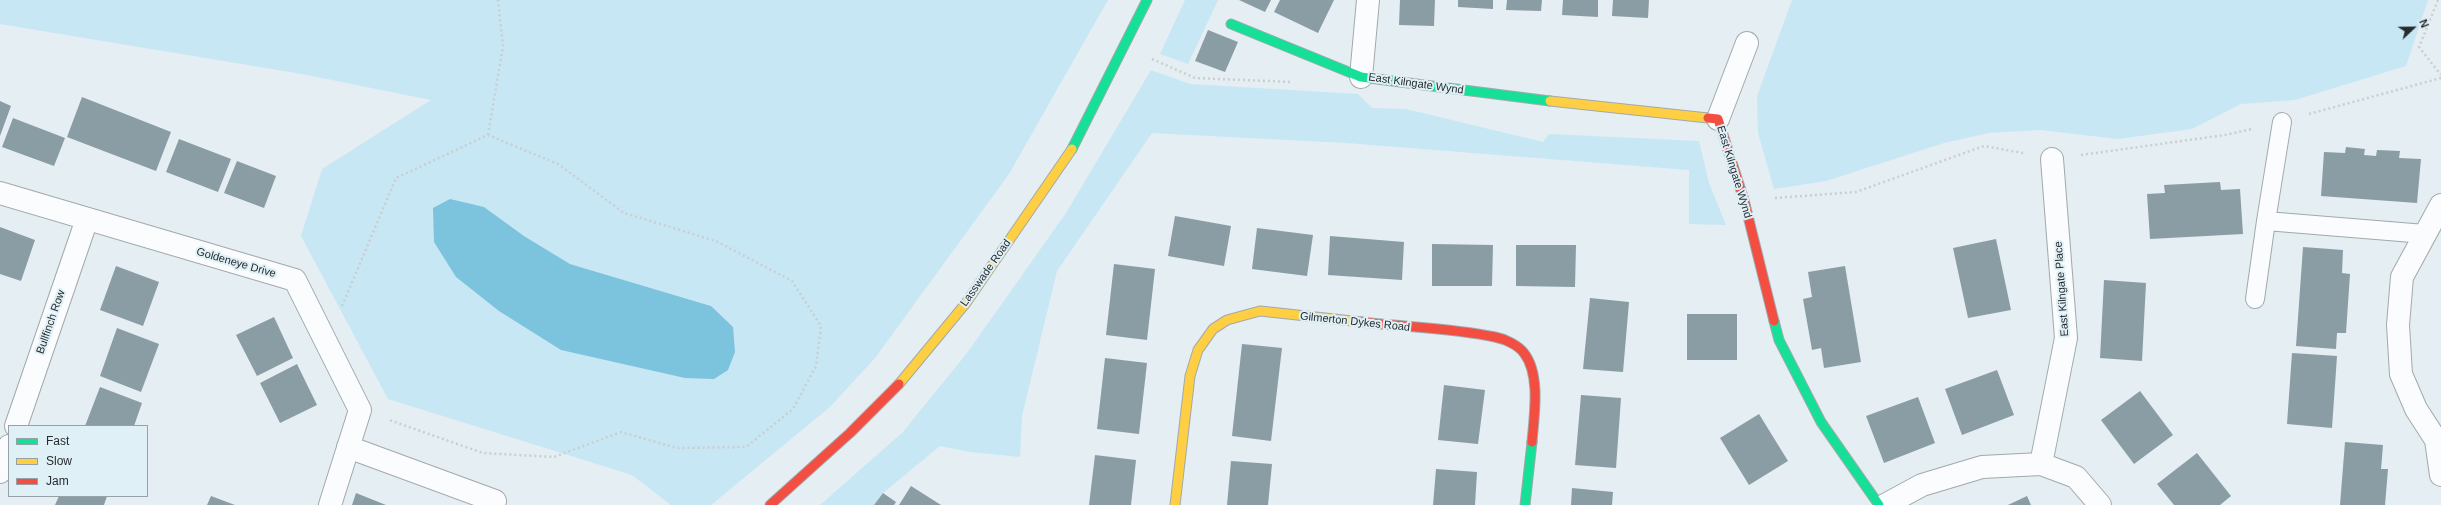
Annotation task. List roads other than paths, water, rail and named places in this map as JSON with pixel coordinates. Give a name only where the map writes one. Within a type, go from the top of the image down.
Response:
[{"type":"street","name":"Lasswade Road","points":[[770,505],[850,433],[899,384],[966,303],[1076,143],[1147,0]]},
{"type":"street","name":"East Kilngate Wynd","points":[[1361,77],[1368,0]]},
{"type":"street","name":"East Kilngate Wynd","points":[[1231,24],[1361,77],[1486,94],[1718,119],[1744,200],[1779,340],[1821,422],[1879,505]]},
{"type":"street","points":[[1718,119],[1747,43]]},
{"type":"street","name":"East Kilngate Place","points":[[2041,464],[2066,338],[2052,159]]},
{"type":"street","name":"Goldeneye Drive","points":[[0,193],[295,280],[360,410],[348,447]]},
{"type":"street","points":[[2441,205],[2402,277],[2398,325],[2401,374],[2416,409],[2436,440],[2441,475]]},
{"type":"street","name":"Bullfinch Row","points":[[16,425],[86,219]]},
{"type":"street","name":"Gilmerton Dykes Road","points":[[1175,505],[1189,386],[1195,357],[1203,341],[1217,326],[1238,317],[1260,311],[1496,337],[1512,343],[1525,354],[1532,370],[1534,406],[1525,505]]},
{"type":"street","points":[[330,505],[348,447],[495,501]]},
{"type":"street","points":[[0,472],[8,449]]},
{"type":"street","points":[[1885,505],[1922,485],[1982,467],[2041,464],[2076,477],[2100,505]]},
{"type":"lane","points":[[2255,299],[2282,122]]},
{"type":"lane","points":[[2266,221],[2424,234]]},
{"type":"water","points":[[450,199],[484,207],[524,236],[570,264],[711,306],[733,327],[735,352],[728,370],[714,379],[685,378],[561,350],[499,311],[456,277],[434,242],[433,208]]}]
